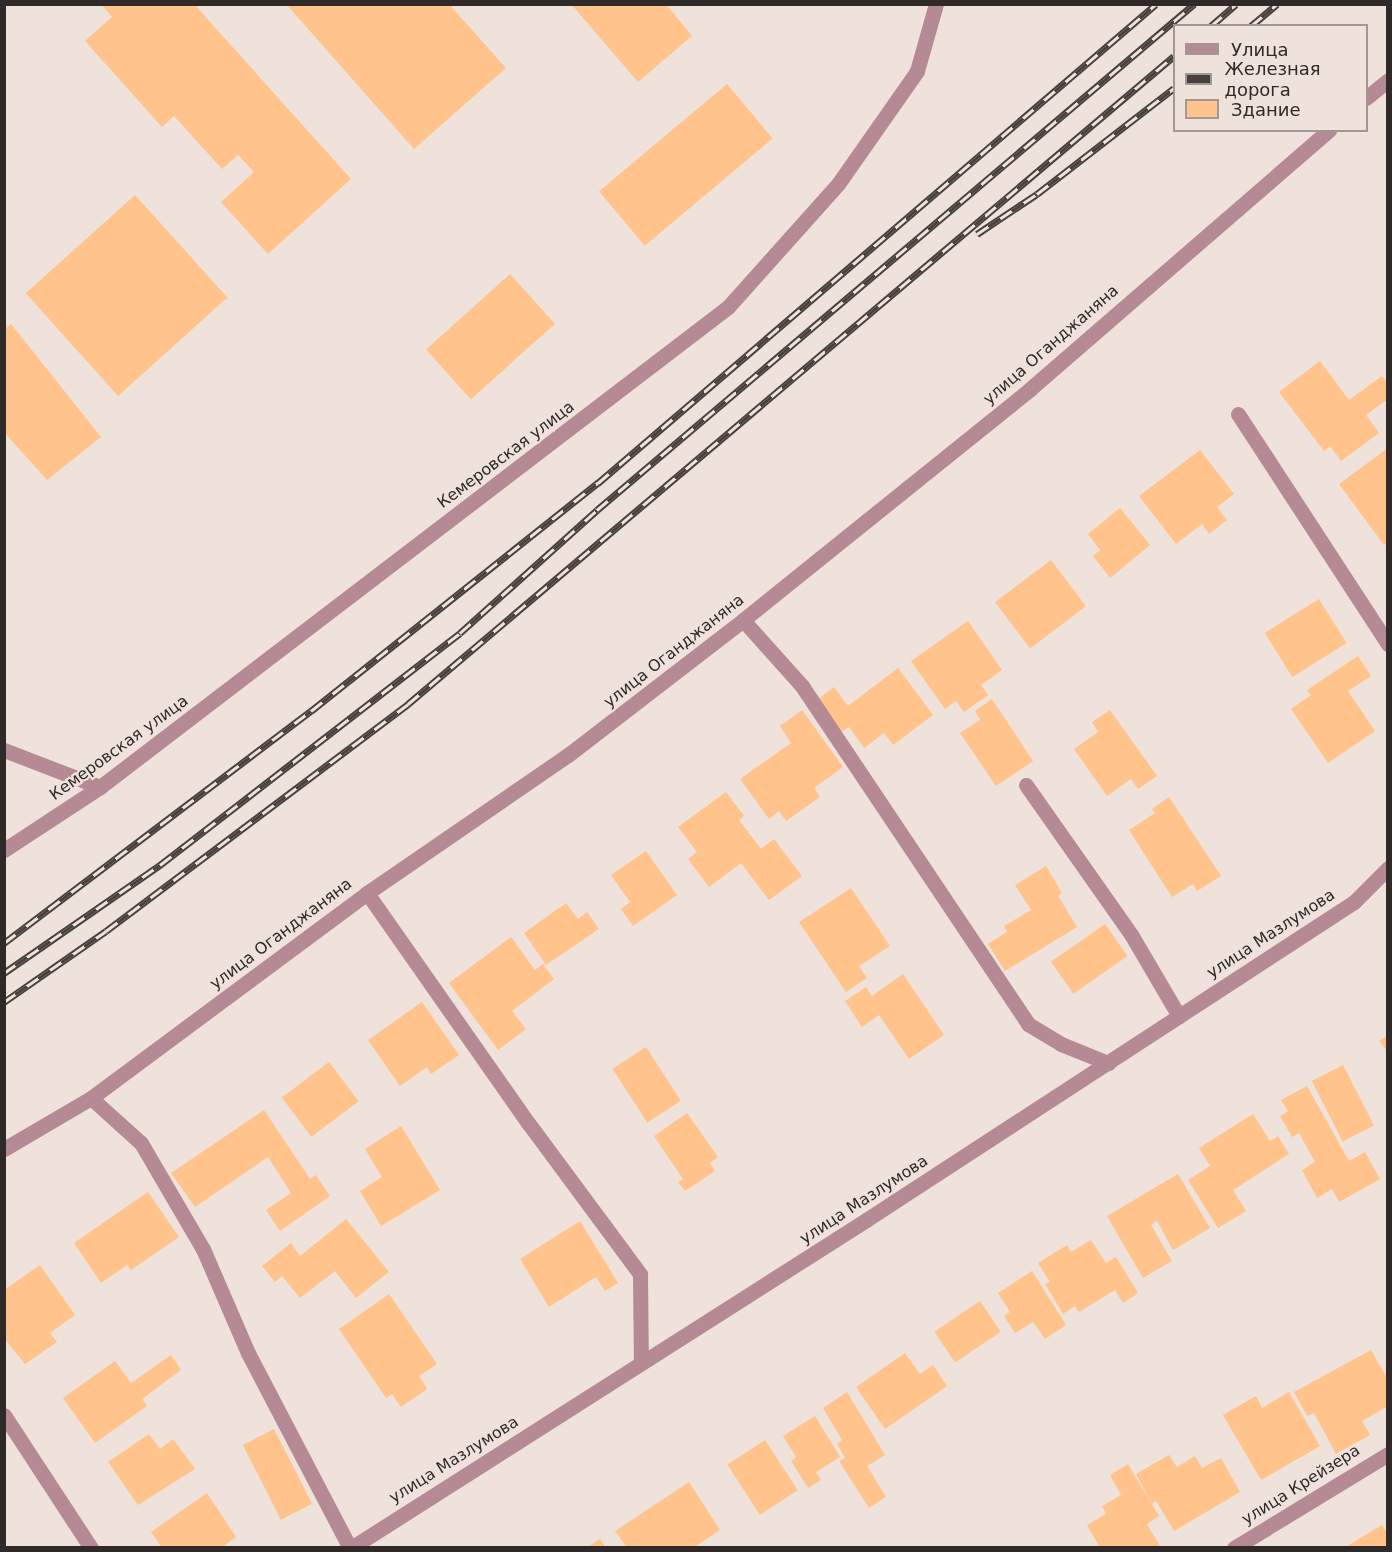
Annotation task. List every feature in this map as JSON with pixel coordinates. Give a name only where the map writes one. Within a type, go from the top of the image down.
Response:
[{"type":"street","name":"Кемеровская улица","points":[[4,850],[100,787],[728,307],[838,184],[917,71],[936,4]]},
{"type":"street","points":[[1368,96],[1388,81]]},
{"type":"street","name":"улица Оганджаняна","points":[[4,1149],[91,1098],[367,893],[568,755],[743,620],[1030,389],[1327,132]]},
{"type":"street","points":[[1238,414],[1388,644]]},
{"type":"street","points":[[743,620],[802,686],[1028,1024],[1061,1044],[1108,1063]]},
{"type":"street","points":[[4,750],[100,787]]},
{"type":"street","points":[[1026,785],[1132,936],[1179,1016]]},
{"type":"street","name":"улица Мазлумова","points":[[350,1548],[642,1363],[1354,902],[1388,868]]},
{"type":"street","points":[[367,893],[529,1124],[640,1274],[642,1363]]},
{"type":"street","points":[[91,1098],[141,1143],[203,1249],[248,1353],[350,1548]]},
{"type":"street","points":[[4,1415],[91,1548]]},
{"type":"street","name":"улица Крейзера","points":[[1234,1548],[1388,1454]]},
{"type":"building","points":[[101,4],[194,4],[351,179],[268,254],[221,202],[254,172],[238,155],[222,169],[174,116],[162,127],[85,41],[112,17]]},
{"type":"building","points":[[286,4],[449,4],[506,68],[414,149]]},
{"type":"building","points":[[571,4],[666,4],[692,36],[638,82]]},
{"type":"building","points":[[727,84],[773,138],[645,246],[599,191]]},
{"type":"building","points":[[135,195],[227,298],[118,396],[26,293]]},
{"type":"building","points":[[510,274],[555,324],[471,399],[426,350]]},
{"type":"building","points":[[11,324],[101,437],[47,480],[4,432],[4,330]]},
{"type":"building","points":[[1320,361],[1349,400],[1382,376],[1388,383],[1388,399],[1366,415],[1379,433],[1341,461],[1330,446],[1324,451],[1279,392]]},
{"type":"building","points":[[1388,448],[1388,542],[1384,545],[1339,484]]},
{"type":"building","points":[[1200,450],[1234,494],[1217,507],[1227,520],[1209,534],[1202,524],[1176,544],[1139,496]]},
{"type":"building","points":[[1120,508],[1150,545],[1110,578],[1093,556],[1100,550],[1088,534]]},
{"type":"building","points":[[1051,560],[1086,606],[1030,648],[995,602]]},
{"type":"building","points":[[1319,599],[1347,643],[1292,677],[1265,633]]},
{"type":"building","points":[[968,621],[1002,670],[981,685],[988,695],[964,712],[956,701],[945,709],[911,661]]},
{"type":"building","points":[[1358,656],[1371,676],[1348,691],[1375,731],[1328,763],[1291,709],[1311,695],[1307,690]]},
{"type":"building","points":[[898,668],[933,715],[893,745],[884,733],[864,748],[849,727],[841,732],[817,700],[834,687],[848,706]]},
{"type":"building","points":[[992,699],[1033,761],[996,786],[960,733],[980,720],[975,711]]},
{"type":"building","points":[[802,710],[843,767],[814,788],[820,797],[786,821],[779,811],[769,819],[740,779],[791,743],[780,726]]},
{"type":"building","points":[[1110,710],[1157,776],[1138,789],[1131,779],[1107,796],[1074,749],[1098,732],[1092,722]]},
{"type":"building","points":[[726,792],[744,816],[739,820],[761,849],[774,839],[802,876],[769,900],[741,863],[709,887],[688,859],[697,852],[678,827]]},
{"type":"building","points":[[1169,797],[1221,876],[1197,891],[1193,884],[1172,897],[1129,830],[1155,813],[1152,809]]},
{"type":"building","points":[[646,851],[677,895],[633,926],[621,909],[630,902],[611,875]]},
{"type":"building","points":[[1046,866],[1062,893],[1058,896],[1077,927],[1005,971],[988,944],[1007,932],[1004,926],[1031,910],[1015,885]]},
{"type":"building","points":[[851,888],[890,946],[859,966],[867,978],[846,992],[799,922]]},
{"type":"building","points":[[566,903],[578,919],[587,912],[599,929],[546,965],[524,933]]},
{"type":"building","points":[[1105,924],[1127,956],[1073,994],[1051,962]]},
{"type":"building","points":[[511,937],[535,970],[543,964],[554,979],[512,1011],[526,1029],[498,1050],[449,983]]},
{"type":"building","points":[[903,974],[944,1035],[909,1059],[879,1015],[862,1027],[845,1001],[866,987],[872,996]]},
{"type":"building","points":[[422,1002],[459,1055],[431,1074],[427,1067],[400,1086],[368,1040]]},
{"type":"building","points":[[1388,1035],[1388,1052],[1379,1041]]},
{"type":"building","points":[[646,1047],[681,1101],[647,1122],[612,1069]]},
{"type":"building","points":[[329,1062],[358,1101],[311,1137],[282,1098]]},
{"type":"building","points":[[1343,1065],[1374,1126],[1343,1141],[1312,1081]]},
{"type":"building","points":[[1307,1086],[1349,1161],[1365,1152],[1380,1179],[1339,1202],[1332,1189],[1317,1198],[1302,1170],[1315,1162],[1299,1133],[1292,1137],[1280,1116],[1288,1111],[1281,1100]]},
{"type":"building","points":[[264,1110],[310,1179],[316,1175],[330,1196],[280,1231],[266,1210],[291,1193],[268,1157],[195,1207],[171,1173]]},
{"type":"building","points":[[687,1113],[718,1157],[710,1163],[715,1171],[685,1191],[678,1182],[683,1179],[654,1136]]},
{"type":"building","points":[[1253,1114],[1270,1141],[1278,1136],[1289,1154],[1233,1190],[1246,1211],[1218,1228],[1188,1180],[1210,1166],[1199,1148]]},
{"type":"building","points":[[401,1126],[440,1190],[381,1226],[360,1191],[382,1177],[365,1149]]},
{"type":"building","points":[[1178,1174],[1210,1228],[1173,1250],[1157,1221],[1151,1225],[1172,1261],[1143,1278],[1107,1216]]},
{"type":"building","points":[[148,1192],[179,1237],[131,1270],[127,1265],[101,1283],[74,1243]]},
{"type":"building","points":[[346,1219],[389,1272],[356,1298],[335,1271],[300,1298],[282,1276],[275,1282],[262,1266],[291,1243],[300,1256]]},
{"type":"building","points":[[580,1221],[618,1283],[605,1291],[596,1277],[549,1307],[520,1259]]},
{"type":"building","points":[[1091,1240],[1106,1263],[1116,1257],[1138,1293],[1123,1303],[1115,1290],[1079,1312],[1075,1306],[1063,1314],[1045,1284],[1050,1282],[1038,1263],[1067,1245],[1071,1252]]},
{"type":"building","points":[[40,1265],[75,1315],[50,1333],[57,1342],[25,1364],[4,1338],[4,1290]]},
{"type":"building","points":[[1032,1271],[1066,1325],[1045,1339],[1033,1322],[1015,1333],[1004,1316],[1010,1312],[998,1293]]},
{"type":"building","points":[[389,1294],[437,1364],[419,1376],[427,1389],[401,1407],[392,1394],[386,1398],[339,1329]]},
{"type":"building","points":[[980,1301],[1001,1332],[955,1362],[934,1332]]},
{"type":"building","points":[[1371,1350],[1388,1380],[1388,1406],[1362,1421],[1370,1435],[1336,1454],[1314,1413],[1307,1416],[1294,1392]]},
{"type":"building","points":[[905,1353],[920,1374],[933,1365],[947,1386],[885,1429],[856,1387]]},
{"type":"building","points":[[171,1355],[181,1370],[142,1399],[147,1406],[95,1443],[63,1398],[115,1361],[131,1383]]},
{"type":"building","points":[[847,1392],[885,1455],[867,1466],[886,1497],[869,1508],[839,1461],[845,1458],[837,1444],[842,1440],[823,1408]]},
{"type":"building","points":[[1289,1392],[1320,1446],[1261,1480],[1223,1415],[1256,1396],[1262,1408]]},
{"type":"building","points":[[815,1416],[840,1457],[816,1472],[821,1480],[808,1488],[791,1461],[796,1457],[783,1436]]},
{"type":"building","points":[[274,1429],[312,1504],[281,1520],[243,1445]]},
{"type":"building","points":[[149,1434],[160,1449],[173,1439],[195,1469],[138,1505],[108,1462]]},
{"type":"building","points":[[765,1440],[798,1490],[760,1515],[727,1465]]},
{"type":"building","points":[[1169,1455],[1177,1467],[1195,1456],[1202,1468],[1221,1458],[1240,1492],[1174,1531],[1156,1501],[1152,1504],[1136,1474]]},
{"type":"building","points":[[1128,1464],[1159,1516],[1147,1524],[1161,1548],[1100,1548],[1087,1525],[1106,1514],[1102,1506],[1121,1495],[1110,1475]]},
{"type":"building","points":[[689,1482],[720,1530],[693,1548],[627,1548],[615,1531]]},
{"type":"building","points":[[207,1493],[236,1537],[221,1548],[162,1548],[151,1532]]},
{"type":"building","points":[[1382,1525],[1388,1534],[1388,1548],[1344,1548]]},
{"type":"building","points":[[600,1539],[606,1548],[586,1548]]},
{"type":"railway","points":[[4,943],[311,711],[598,483],[1156,4]]},
{"type":"railway","points":[[4,973],[160,865],[460,633],[597,510],[1194,4]]},
{"type":"railway","points":[[1213,24],[1236,4]]},
{"type":"railway","points":[[1253,24],[1277,4]]},
{"type":"railway","points":[[4,1002],[106,931],[408,704],[1173,57]]},
{"type":"railway","points":[[977,234],[1037,194],[1173,89]]}]
